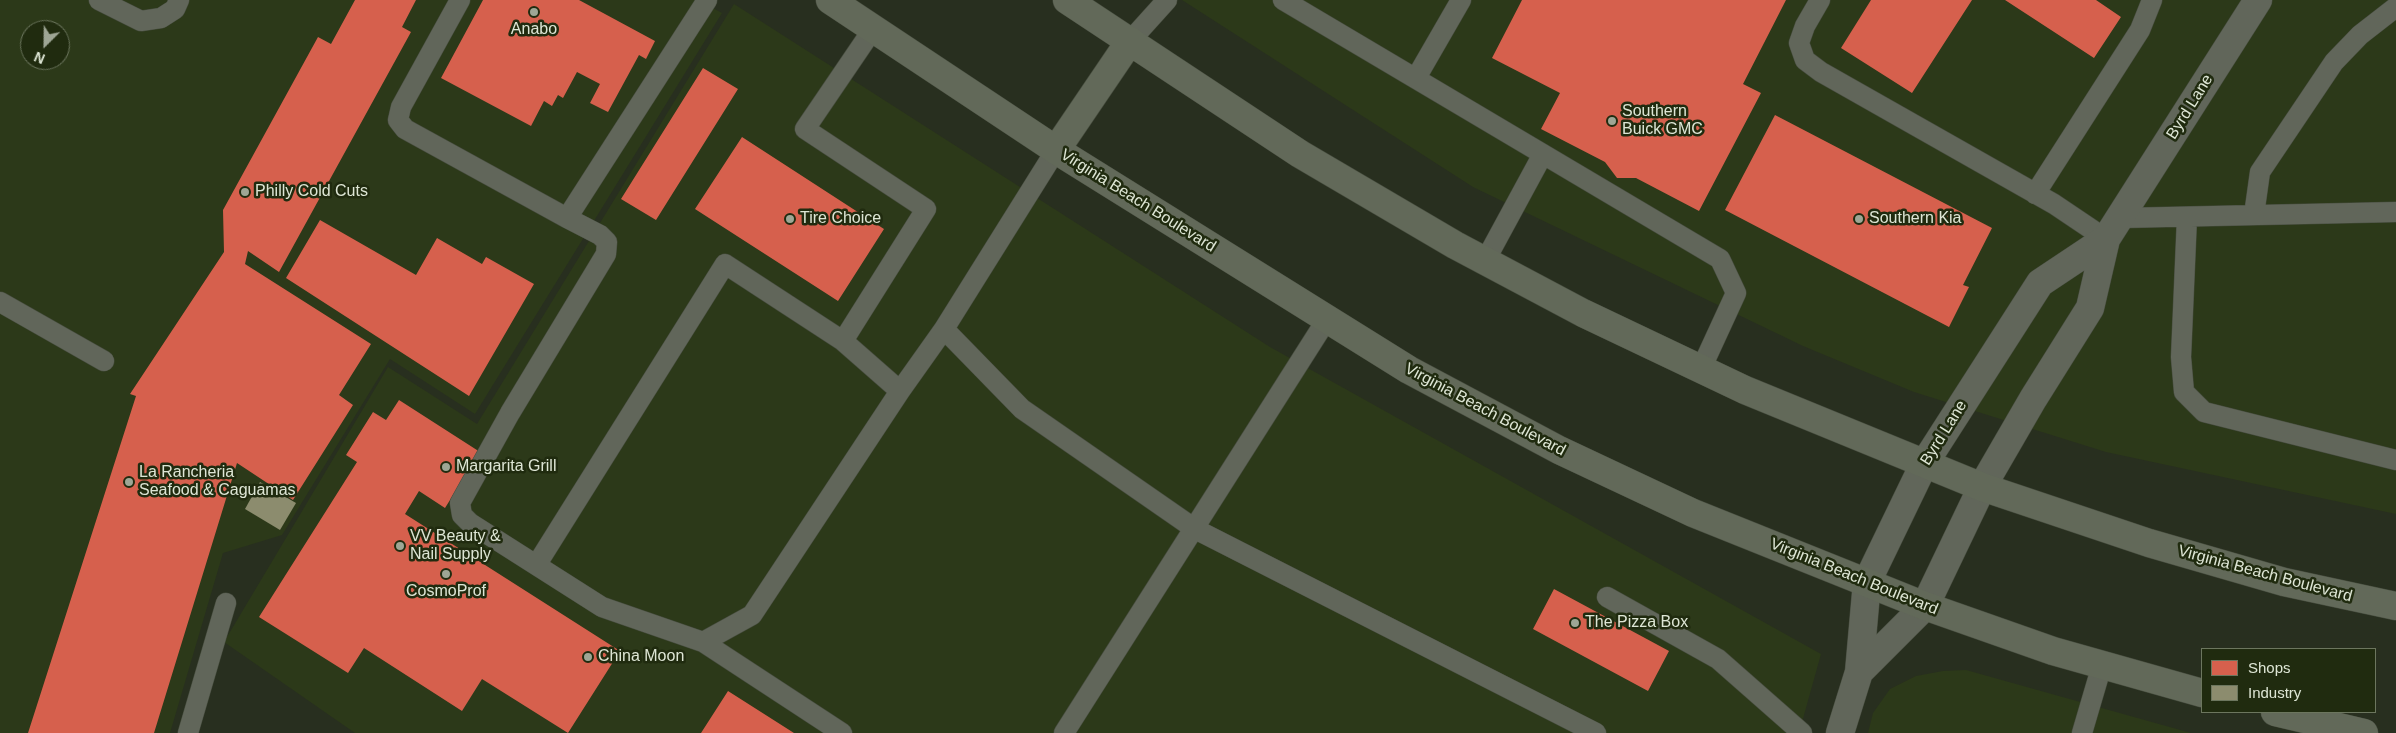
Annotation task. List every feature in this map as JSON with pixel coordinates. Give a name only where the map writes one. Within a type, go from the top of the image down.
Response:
[{"type":"main road","name":"Virginia Beach Boulevard","points":[[830,0],[1056,150],[1409,370],[1559,450],[1693,513],[1925,606],[2052,651],[2201,693]]},
{"type":"main road","name":"Virginia Beach Boulevard","points":[[1067,0],[1300,154],[1485,261],[1583,313],[1745,390],[1982,487],[2149,543],[2284,582],[2396,606]]},
{"type":"main road","points":[[1056,150],[1130,41]]},
{"type":"main road","points":[[2279,713],[2364,733]]},
{"type":"street","name":"Byrd Lane","points":[[1859,672],[1925,606],[1982,487],[2033,399],[2090,308],[2114,228],[2258,0]]},
{"type":"street","name":"Byrd Lane","points":[[1840,733],[1859,672],[1867,582],[1924,464],[2040,284],[2114,228]]},
{"type":"lane","points":[[99,0],[140,21],[161,18],[174,9],[180,0]]},
{"type":"lane","points":[[460,0],[401,107],[398,120],[405,129],[600,235],[607,242],[606,254],[510,414],[460,503],[462,515],[470,523],[602,607],[703,642],[842,733]]},
{"type":"lane","points":[[567,218],[707,0]]},
{"type":"lane","points":[[1130,41],[1168,0]]},
{"type":"lane","points":[[1283,0],[1720,259],[1736,293],[1702,369]]},
{"type":"lane","points":[[1416,78],[1461,0]]},
{"type":"lane","points":[[1820,0],[1805,26],[1799,43],[1804,60],[1821,72],[2035,194],[2114,228],[2187,217],[2396,212]]},
{"type":"lane","points":[[2035,194],[2140,30],[2148,15],[2152,0]]},
{"type":"lane","points":[[2254,215],[2260,172],[2329,70],[2360,35],[2396,7]]},
{"type":"lane","points":[[843,341],[926,209],[805,129],[873,29]]},
{"type":"lane","points":[[703,642],[752,615],[900,391],[944,329],[1056,150]]},
{"type":"lane","points":[[1485,261],[1543,154]]},
{"type":"lane","points":[[2187,217],[2181,356],[2184,392],[2204,412],[2396,460]]},
{"type":"lane","points":[[537,564],[725,264],[843,341],[900,391]]},
{"type":"lane","points":[[0,302],[104,361]]},
{"type":"lane","points":[[1064,733],[1327,319]]},
{"type":"lane","points":[[944,329],[1022,409],[1195,529],[1596,733]]},
{"type":"lane","points":[[1607,597],[1718,659],[1802,733]]},
{"type":"lane","points":[[188,733],[226,603]]},
{"type":"lane","points":[[2082,733],[2102,665]]},
{"type":"shaded area","points":[[0,0],[698,0],[722,13],[475,414],[390,359],[282,535],[223,553],[170,733],[0,733]]},
{"type":"shaded area","points":[[1182,0],[2396,0],[2396,514],[2106,452],[1914,392],[1803,346],[1473,187]]},
{"type":"shaded area","points":[[734,4],[1270,347],[1821,654],[1799,733],[355,733],[224,642],[388,367],[477,424]]},
{"type":"shaded area","points":[[1966,670],[2191,733],[1868,733],[1873,713],[1890,689],[1916,676],[1943,671]]},
{"type":"building: Shops","points":[[355,0],[416,0],[402,27],[411,32],[279,272],[248,251],[245,264],[371,344],[339,395],[353,405],[293,500],[237,463],[154,733],[28,733],[136,396],[130,394],[224,252],[223,210],[318,37],[331,44]]},
{"type":"building: Shops","points":[[483,0],[579,0],[655,41],[646,59],[639,55],[608,112],[590,103],[600,84],[577,72],[563,98],[558,95],[552,106],[544,101],[531,126],[441,78]]},
{"type":"building: Shops","points":[[1522,0],[1786,0],[1743,84],[1761,93],[1699,211],[1636,178],[1617,178],[1605,162],[1541,129],[1560,93],[1492,58]]},
{"type":"building: Shops","points":[[1871,0],[1972,0],[1912,93],[1841,48]]},
{"type":"building: Shops","points":[[2005,0],[2096,0],[2121,17],[2094,58]]},
{"type":"building: Shops","points":[[703,68],[738,89],[656,220],[621,199]]},
{"type":"building: Shops","name":"Southern Kia","points":[[1775,115],[1992,228],[1963,285],[1969,287],[1949,327],[1725,210]]},
{"type":"building: Shops","name":"Tire Choice","points":[[742,137],[884,229],[838,301],[695,209]]},
{"type":"building: Shops","points":[[320,220],[416,275],[437,238],[482,264],[486,257],[534,284],[469,396],[286,278]]},
{"type":"building: Shops","points":[[399,400],[480,452],[445,508],[419,491],[405,514],[620,651],[568,733],[482,679],[462,711],[364,648],[348,673],[259,617],[357,462],[346,455],[373,412],[386,420]]},
{"type":"building: Shops","points":[[1554,589],[1669,651],[1648,691],[1533,629]]},
{"type":"building: Shops","points":[[728,691],[794,733],[701,733]]},
{"type":"building: Industry","points":[[260,482],[296,503],[280,530],[245,509]]},
{"type":"place","name":"Anabo","points":[[534,12]]},
{"type":"place","name":"Southern Buick GMC","points":[[1612,121]]},
{"type":"place","name":"Philly Cold Cuts","points":[[245,192]]},
{"type":"place","name":"Tire Choice","points":[[790,219]]},
{"type":"place","name":"Southern Kia","points":[[1859,219]]},
{"type":"place","name":"Margarita Grill","points":[[446,467]]},
{"type":"place","name":"La Rancheria Seafood & Caguamas","points":[[129,482]]},
{"type":"place","name":"VV Beauty & Nail Supply","points":[[400,546]]},
{"type":"place","name":"CosmoProf","points":[[446,574]]},
{"type":"place","name":"The Pizza Box","points":[[1575,623]]},
{"type":"place","name":"China Moon","points":[[588,657]]}]
